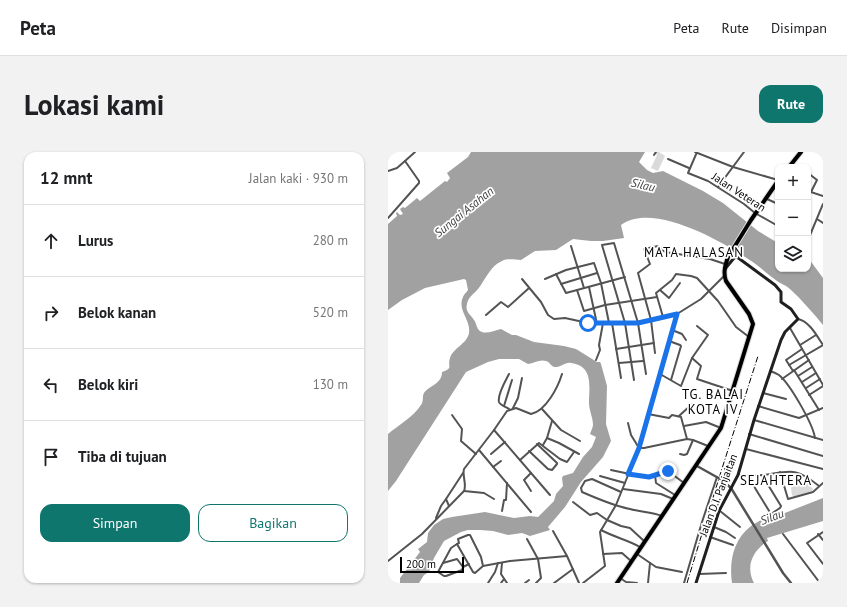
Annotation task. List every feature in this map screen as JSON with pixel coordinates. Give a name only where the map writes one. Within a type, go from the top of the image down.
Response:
[{"type":"highway","points":[[791,164],[801,152]]},
{"type":"highway","points":[[617,583],[710,447],[721,428],[753,330],[752,321],[726,281],[724,276],[725,264],[755,213],[775,185]]},
{"type":"main road","points":[[724,271],[734,258],[737,257],[775,285],[781,292],[781,302],[791,309],[798,319]]},
{"type":"main road","name":"Jalan D.I. Panjaitan","points":[[696,583],[719,511],[738,475],[749,434],[783,334],[798,319]]},
{"type":"street","points":[[388,171],[397,168],[414,152]]},
{"type":"street","points":[[668,159],[689,168],[696,152],[733,167],[775,180]]},
{"type":"street","points":[[718,187],[744,152]]},
{"type":"street","points":[[388,218],[419,183],[405,161]]},
{"type":"street","name":"Jalan Veteran","points":[[689,168],[688,173],[708,181],[755,213],[775,224]]},
{"type":"street","points":[[811,175],[817,180],[811,190]]},
{"type":"street","points":[[811,192],[823,196]]},
{"type":"street","points":[[766,198],[775,202]]},
{"type":"street","points":[[810,236],[823,204]]},
{"type":"street","points":[[817,219],[823,223]]},
{"type":"street","points":[[634,380],[625,324],[602,245],[614,243],[638,323],[646,374]]},
{"type":"street","points":[[571,246],[584,288]]},
{"type":"street","points":[[655,353],[651,320],[638,273],[650,264],[644,248],[658,246],[665,252],[710,259],[725,264]]},
{"type":"street","points":[[545,279],[556,274],[593,263],[601,283],[609,323]]},
{"type":"street","points":[[561,284],[597,273]]},
{"type":"street","points":[[556,274],[566,293],[625,277]]},
{"type":"street","points":[[663,317],[656,293],[677,274],[697,278],[721,305],[734,324],[750,338]]},
{"type":"street","points":[[522,279],[541,302],[552,319],[565,318],[583,323],[597,324],[625,324],[638,323],[677,314],[701,298],[724,276]]},
{"type":"street","points":[[660,290],[669,298],[680,283]]},
{"type":"street","points":[[589,286],[597,324]]},
{"type":"street","points":[[486,315],[501,302],[508,307],[529,288]]},
{"type":"street","points":[[578,290],[583,310],[606,305],[657,298]]},
{"type":"street","points":[[583,583],[604,567],[600,536],[601,530],[616,505],[639,448],[677,314]]},
{"type":"street","points":[[789,365],[823,345],[804,321],[798,319]]},
{"type":"street","points":[[596,360],[600,350],[599,345],[603,323]]},
{"type":"street","points":[[612,323],[621,378]]},
{"type":"street","points":[[660,374],[681,386],[692,358],[708,335],[697,326]]},
{"type":"street","points":[[790,328],[823,386],[809,394]]},
{"type":"street","points":[[672,330],[680,333],[686,340]]},
{"type":"street","points":[[800,345],[816,335]]},
{"type":"street","points":[[669,341],[681,346],[671,380]]},
{"type":"street","points":[[616,349],[654,343]]},
{"type":"street","points":[[802,349],[786,360],[806,388],[819,410]]},
{"type":"street","points":[[692,358],[701,366],[697,379],[734,391]]},
{"type":"street","points":[[618,363],[644,360]]},
{"type":"street","points":[[782,378],[809,360]]},
{"type":"street","points":[[798,376],[812,366]]},
{"type":"street","points":[[770,371],[777,373],[782,378],[807,416],[815,438]]},
{"type":"street","points":[[802,382],[816,373]]},
{"type":"street","points":[[509,374],[503,384],[499,400],[500,403],[509,409]]},
{"type":"street","points":[[436,519],[441,506],[503,415],[509,409],[513,408],[532,414],[542,409],[559,384],[562,374]]},
{"type":"street","points":[[513,408],[519,394],[522,378]]},
{"type":"street","points":[[504,406],[512,380]]},
{"type":"street","points":[[806,388],[820,380]]},
{"type":"street","points":[[763,393],[786,399]]},
{"type":"street","points":[[679,416],[692,404]]},
{"type":"street","points":[[758,406],[799,418],[807,416],[823,408]]},
{"type":"street","points":[[542,409],[561,430],[580,441]]},
{"type":"street","points":[[648,414],[669,418],[672,415],[679,416]]},
{"type":"street","points":[[452,415],[462,429],[461,441],[476,454]]},
{"type":"street","points":[[679,416],[684,426],[687,439]]},
{"type":"street","points":[[754,420],[823,440]]},
{"type":"street","points":[[543,445],[547,438],[552,421]]},
{"type":"street","points":[[684,426],[706,422],[721,428]]},
{"type":"street","points":[[628,423],[631,435],[639,448]]},
{"type":"street","points":[[494,430],[550,495]]},
{"type":"street","points":[[749,434],[823,456]]},
{"type":"street","points":[[547,438],[579,454]]},
{"type":"street","points":[[639,448],[687,439],[710,447]]},
{"type":"street","points":[[680,454],[684,455],[688,453],[693,440]]},
{"type":"street","points":[[491,454],[505,442]]},
{"type":"street","points":[[520,460],[540,443],[560,459],[569,462],[574,452]]},
{"type":"street","points":[[537,444],[557,463]]},
{"type":"street","points":[[745,448],[823,470]]},
{"type":"street","points":[[479,450],[507,482],[530,512]]},
{"type":"street","points":[[529,451],[550,470],[560,459]]},
{"type":"street","points":[[493,467],[500,461]]},
{"type":"street","points":[[697,466],[718,477],[731,488],[774,559],[788,581],[791,583]]},
{"type":"street","points":[[611,470],[649,477],[668,471],[685,484]]},
{"type":"street","points":[[738,475],[762,475],[788,471],[796,472],[807,476],[819,486]]},
{"type":"street","points":[[388,561],[422,534],[464,491],[466,487],[463,472]]},
{"type":"street","points":[[780,472],[788,499],[811,493],[823,483]]},
{"type":"street","points":[[531,473],[524,480],[531,491]]},
{"type":"street","points":[[655,475],[656,483],[675,498]]},
{"type":"street","points":[[750,475],[755,488],[771,514],[781,506],[762,475]]},
{"type":"street","points":[[600,476],[625,482]]},
{"type":"street","points":[[684,583],[702,522],[718,477]]},
{"type":"street","points":[[622,492],[592,479],[585,481],[581,488],[582,492],[616,505],[663,517]]},
{"type":"street","points":[[502,511],[504,500],[507,500],[507,482]]},
{"type":"street","points":[[623,488],[661,494],[675,498]]},
{"type":"street","points":[[464,491],[484,493],[494,499]]},
{"type":"street","points":[[446,499],[449,506]]},
{"type":"street","points":[[573,502],[590,515],[597,513],[607,520],[630,528],[645,542]]},
{"type":"street","points":[[719,511],[740,527]]},
{"type":"street","points":[[714,527],[729,533],[735,538]]},
{"type":"street","points":[[601,530],[615,537],[628,540],[641,548]]},
{"type":"street","points":[[553,531],[567,556],[579,583]]},
{"type":"street","points":[[823,532],[818,534],[808,543],[823,564]]},
{"type":"street","points":[[783,534],[820,583]]},
{"type":"street","points":[[818,534],[823,540]]},
{"type":"street","points":[[469,564],[462,570],[444,576],[438,572],[451,548],[459,543],[458,539],[469,535],[481,557],[483,566]]},
{"type":"street","points":[[710,537],[733,545]]},
{"type":"street","points":[[528,539],[538,559],[541,578],[536,583]]},
{"type":"street","points":[[457,544],[475,573],[483,566],[498,563],[567,556]]},
{"type":"street","points":[[603,554],[622,553],[632,561]]},
{"type":"street","points":[[637,554],[658,568],[682,572]]},
{"type":"street","points":[[443,563],[458,559],[463,568]]},
{"type":"street","points":[[488,583],[495,572],[498,563]]},
{"type":"street","points":[[502,563],[501,573],[507,583]]},
{"type":"street","points":[[648,583],[650,563]]},
{"type":"street","points":[[554,583],[573,569]]},
{"type":"street","points":[[699,574],[726,574]]},
{"type":"street","points":[[620,578],[626,582],[637,583]]},
{"type":"street","points":[[501,583],[504,579]]},
{"type":"street","points":[[525,583],[529,580]]},
{"type":"street","points":[[540,580],[543,583]]},
{"type":"shaded area","points":[[654,152],[659,152],[665,156],[658,171],[651,168],[657,155]]},
{"type":"shaded area","points":[[802,482],[809,484],[813,489],[812,491],[794,497],[792,495],[791,488],[794,484]]},
{"type":"water","points":[[471,152],[645,152],[639,162],[647,170],[653,173],[663,171],[703,191],[723,203],[758,231],[775,241],[775,272],[811,272],[811,262],[823,278],[823,325],[803,302],[788,288],[749,260],[702,233],[666,220],[649,218],[634,219],[621,225],[624,238],[603,241],[573,239],[556,250],[535,251],[521,260],[512,259],[498,263],[491,269],[478,289],[470,297],[468,302],[467,311],[475,321],[478,329],[485,333],[501,329],[512,335],[516,335],[534,342],[576,349],[597,362],[600,362],[607,386],[606,424],[611,441],[603,457],[581,482],[565,507],[548,527],[550,530],[530,536],[522,533],[508,535],[493,531],[480,530],[468,530],[461,532],[444,541],[434,558],[429,572],[424,575],[419,583],[400,583],[400,578],[420,552],[418,549],[427,542],[428,533],[434,525],[443,519],[485,512],[514,518],[530,516],[538,517],[554,501],[556,494],[563,486],[563,476],[573,473],[583,457],[592,447],[596,437],[590,434],[593,425],[589,406],[589,378],[584,368],[571,363],[555,367],[544,361],[528,364],[519,359],[499,359],[488,362],[466,372],[396,481],[388,491],[388,434],[418,409],[422,403],[426,390],[438,382],[442,372],[449,368],[450,358],[454,351],[468,337],[469,328],[462,307],[464,294],[468,290],[466,280],[464,279],[425,288],[402,300],[388,310],[388,224],[397,216],[397,212],[400,215],[403,214],[400,209],[403,207],[405,208],[417,198],[420,201],[445,181],[447,182],[450,178],[447,173],[468,157]]},
{"type":"water","points":[[823,498],[823,521],[767,538],[768,541],[758,549],[752,559],[750,571],[754,583],[732,583],[731,567],[736,545],[751,526],[764,518],[767,520]]},
{"type":"railway","points":[[687,583],[758,356]]},
{"type":"district","name":"MATA HALASAN","points":[[694,252]]},
{"type":"district","name":"TG. BALAI KOTA IV","points":[[713,402]]},
{"type":"district","name":"SEJAHTERA","points":[[776,480]]},
{"type":"route","points":[[588,323],[638,323],[677,314],[639,448],[628,474],[649,477],[668,471]]},
{"type":"water label","name":"Silau","points":[[643,185]]},
{"type":"water label","name":"Sungai Asahan","points":[[464,212]]},
{"type":"water label","name":"Silau","points":[[772,517]]}]
